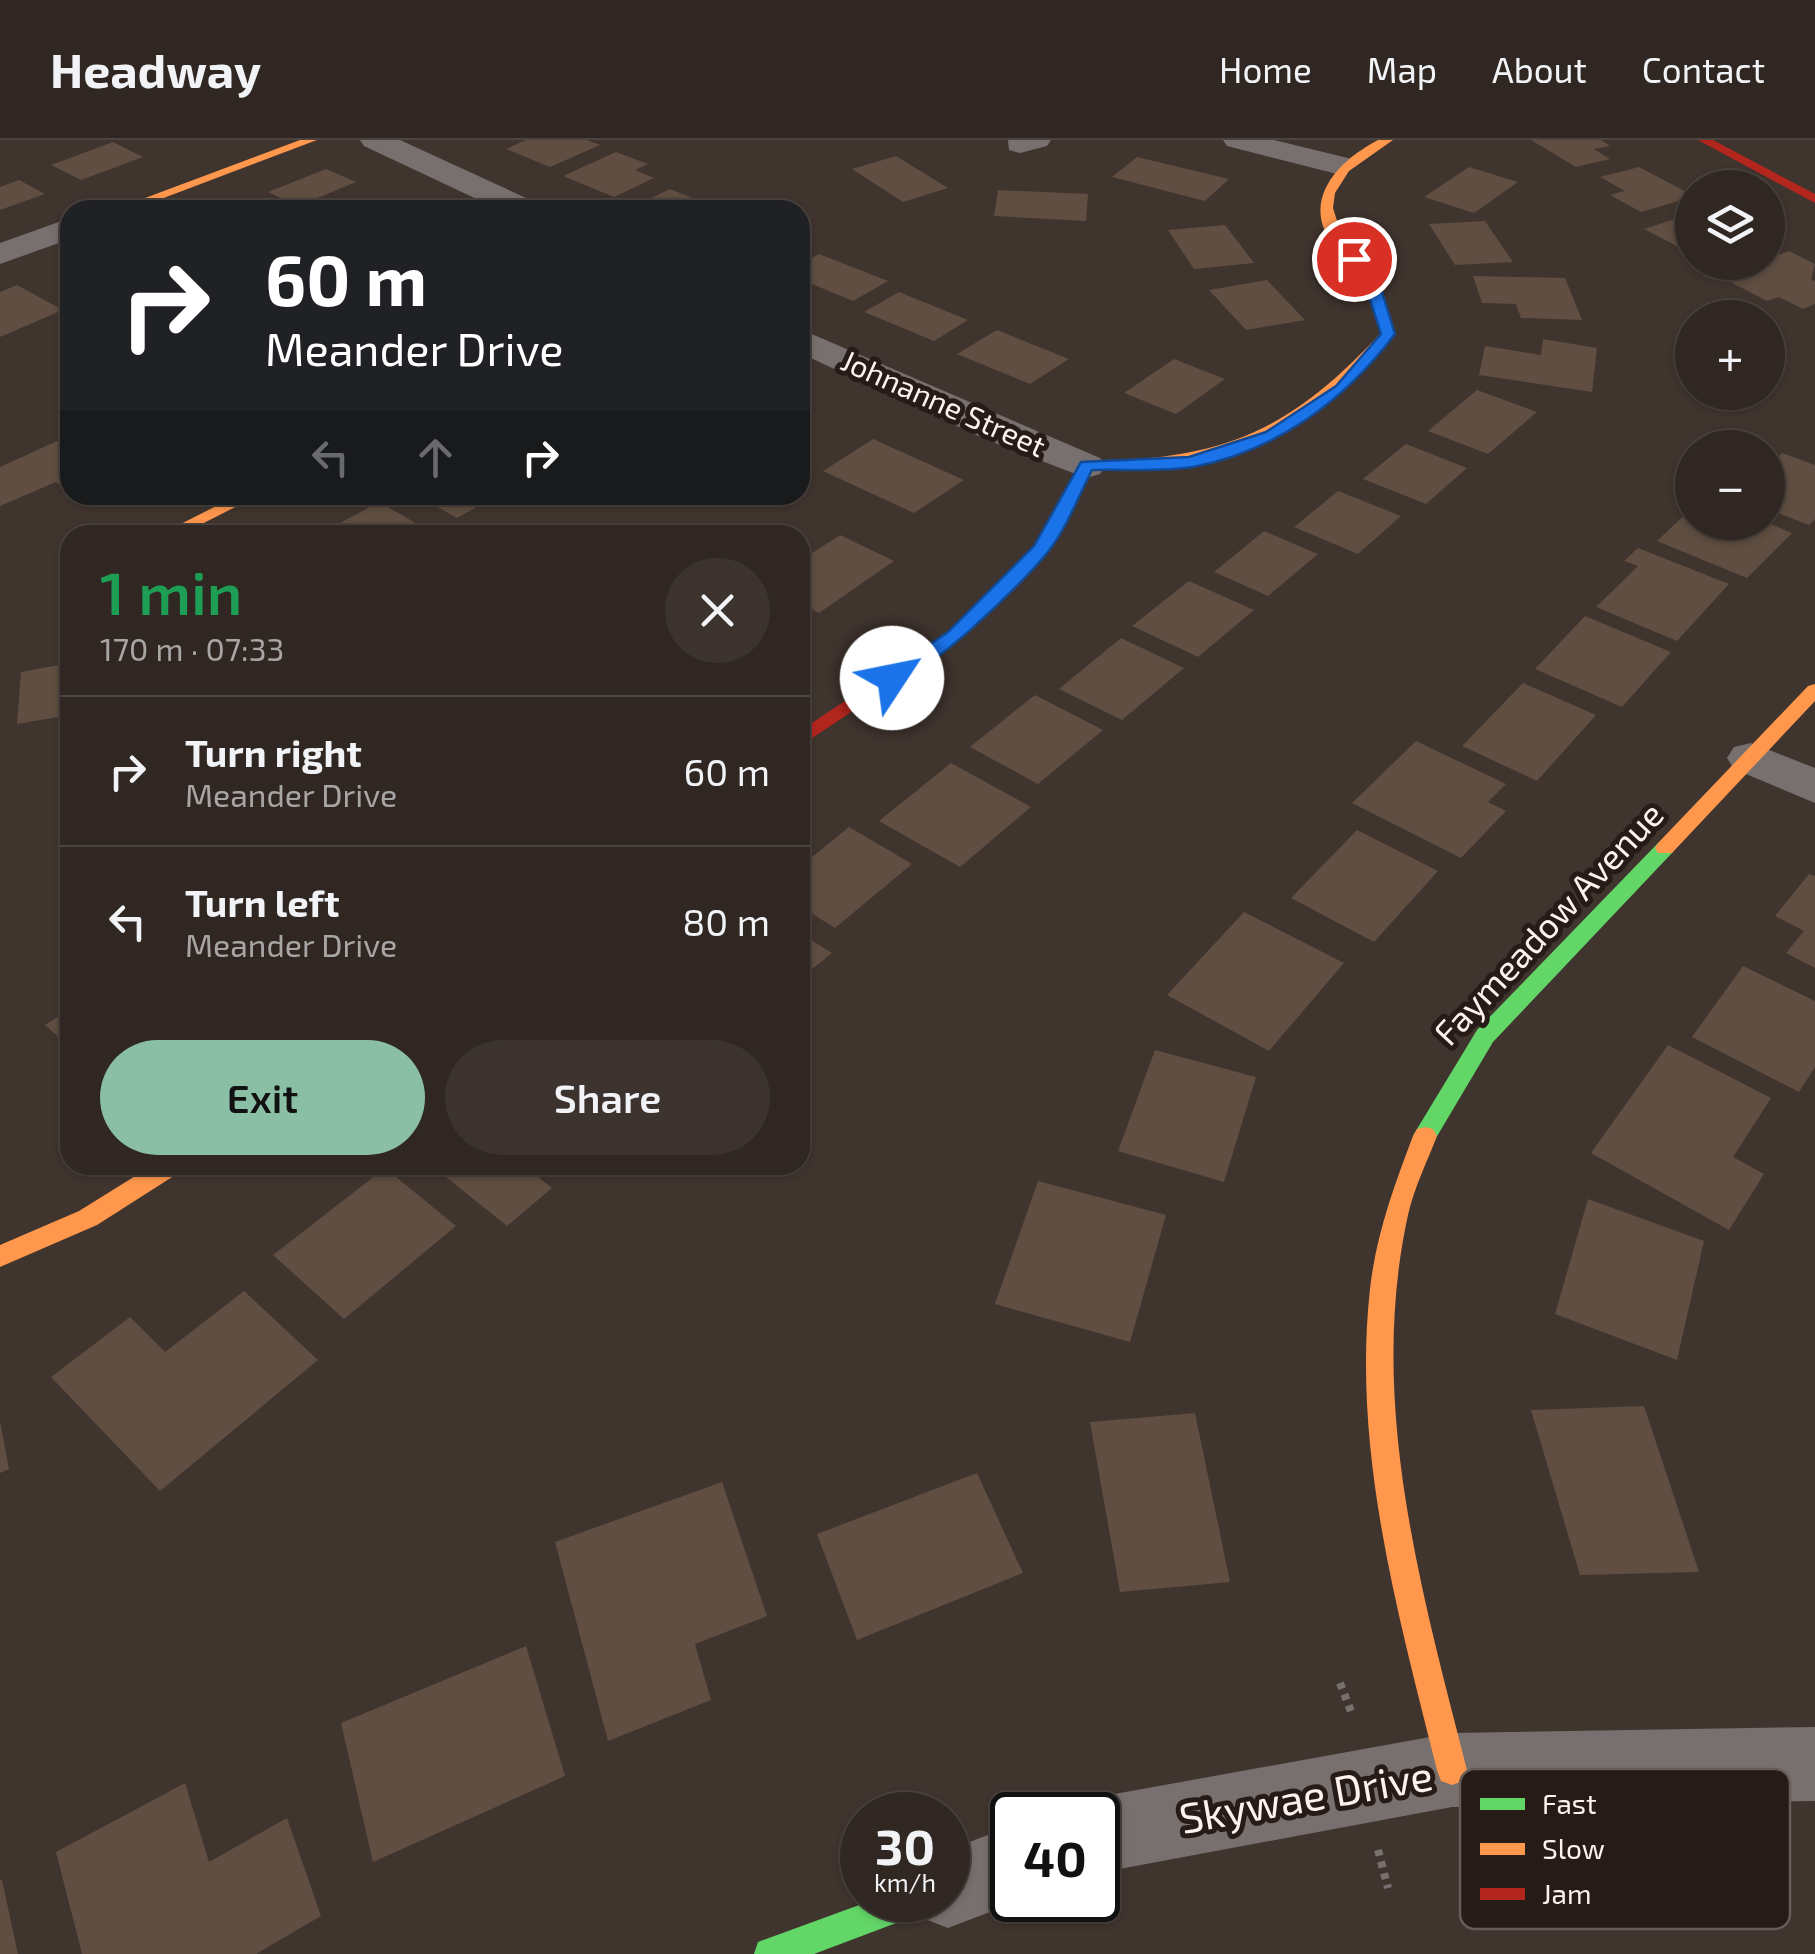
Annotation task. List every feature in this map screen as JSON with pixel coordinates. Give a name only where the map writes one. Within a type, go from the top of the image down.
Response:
[{"type":"street","points":[[147,200],[311,140]]},
{"type":"street","points":[[375,140],[504,200]]},
{"type":"street","points":[[1238,140],[1341,166]]},
{"type":"street","points":[[810,733],[954,636],[1042,549],[1086,466],[1191,462],[1271,436],[1341,389],[1388,334],[1370,276],[1338,243],[1324,213],[1327,189],[1341,166],[1386,140]]},
{"type":"street","points":[[1704,140],[1815,200]]},
{"type":"street","points":[[0,254],[60,232]]},
{"type":"street","name":"Johnanne Street","points":[[810,345],[998,431],[1086,466]]},
{"type":"street","points":[[188,525],[230,505]]},
{"type":"street","name":"Faymeadow Avenue","points":[[1452,1770],[1402,1572],[1380,1417],[1384,1255],[1420,1140],[1475,1051],[1815,690]]},
{"type":"street","points":[[1751,758],[1815,787]]},
{"type":"street","points":[[0,1256],[88,1218],[156,1175]]},
{"type":"street","name":"Skywae Drive","points":[[1512,1769],[1815,1764]]},
{"type":"street","name":"Skywae Drive","points":[[1120,1831],[1460,1770]]},
{"type":"street","points":[[770,1954],[857,1922]]},
{"type":"path","points":[[1340,1683],[1352,1714]]},
{"type":"path","points":[[1377,1845],[1388,1888]]},
{"type":"building","points":[[526,140],[587,140],[600,145],[550,167],[506,149]]},
{"type":"building","points":[[1531,140],[1601,140],[1610,146],[1594,149],[1610,159],[1576,167]]},
{"type":"building","points":[[113,142],[143,157],[81,180],[51,165]]},
{"type":"building","points":[[616,152],[648,164],[635,170],[654,178],[614,197],[563,176]]},
{"type":"building","points":[[896,156],[948,188],[903,202],[852,169]]},
{"type":"building","points":[[1137,157],[1229,179],[1205,201],[1112,177]]},
{"type":"building","points":[[1469,167],[1518,182],[1474,213],[1424,197]]},
{"type":"building","points":[[1639,167],[1675,186],[1675,202],[1641,212],[1610,195],[1625,191],[1600,177]]},
{"type":"building","points":[[326,169],[356,182],[312,200],[285,200],[268,192]]},
{"type":"building","points":[[19,180],[45,194],[0,210],[0,187]]},
{"type":"building","points":[[670,189],[697,200],[647,200]]},
{"type":"building","points":[[998,190],[1088,194],[1086,221],[994,216]]},
{"type":"building","points":[[1675,219],[1675,245],[1644,229]]},
{"type":"building","points":[[1485,221],[1513,262],[1455,265],[1429,224]]},
{"type":"building","points":[[1225,225],[1254,263],[1194,269],[1168,230]]},
{"type":"building","points":[[1785,252],[1815,264],[1811,279],[1815,281],[1815,304],[1803,309],[1779,297],[1765,300],[1727,280],[1785,280]]},
{"type":"building","points":[[819,254],[888,281],[853,301],[810,283],[810,259]]},
{"type":"building","points":[[1473,276],[1565,278],[1582,320],[1521,318],[1516,304],[1482,303]]},
{"type":"building","points":[[1267,280],[1305,320],[1246,330],[1209,290]]},
{"type":"building","points":[[17,285],[60,311],[0,337],[0,292]]},
{"type":"building","points":[[899,292],[968,320],[934,341],[864,312]]},
{"type":"building","points":[[997,330],[1069,359],[1030,384],[957,354]]},
{"type":"building","points":[[1543,339],[1597,348],[1592,392],[1479,375],[1485,346],[1541,355]]},
{"type":"building","points":[[1174,359],[1225,379],[1176,414],[1124,393]]},
{"type":"building","points":[[1477,390],[1537,412],[1488,454],[1428,431]]},
{"type":"building","points":[[873,439],[964,480],[914,513],[823,471]]},
{"type":"building","points":[[60,443],[60,485],[56,482],[0,506],[0,467]]},
{"type":"building","points":[[1406,444],[1467,468],[1426,504],[1363,479]]},
{"type":"building","points":[[1785,454],[1815,465],[1815,519],[1809,525],[1785,516]]},
{"type":"building","points":[[1338,491],[1401,516],[1358,554],[1294,527]]},
{"type":"building","points":[[373,505],[384,505],[419,525],[336,525]]},
{"type":"building","points":[[434,505],[480,505],[457,518]]},
{"type":"building","points":[[1675,524],[1675,540],[1785,540],[1747,578],[1657,541]]},
{"type":"building","points":[[1264,531],[1318,554],[1268,596],[1214,572]]},
{"type":"building","points":[[840,535],[894,561],[819,613],[810,608],[810,554]]},
{"type":"building","points":[[1638,548],[1729,584],[1677,641],[1596,607],[1638,566],[1624,561]]},
{"type":"building","points":[[1189,581],[1254,610],[1198,657],[1132,626]]},
{"type":"building","points":[[1585,616],[1671,652],[1622,707],[1535,669]]},
{"type":"building","points":[[1121,638],[1184,668],[1122,720],[1059,689]]},
{"type":"building","points":[[60,665],[60,717],[17,724],[21,672]]},
{"type":"building","points":[[1523,683],[1596,715],[1537,781],[1462,746]]},
{"type":"building","points":[[1035,695],[1103,730],[1038,784],[970,747]]},
{"type":"building","points":[[1416,741],[1506,784],[1488,802],[1506,811],[1461,858],[1352,803]]},
{"type":"building","points":[[951,763],[1031,807],[960,867],[879,821]]},
{"type":"building","points":[[849,827],[912,864],[835,928],[810,912],[810,859]]},
{"type":"building","points":[[1357,830],[1438,871],[1374,942],[1291,898]]},
{"type":"building","points":[[1809,874],[1815,876],[1815,968],[1786,953],[1804,931],[1775,916]]},
{"type":"building","points":[[1244,912],[1344,963],[1269,1051],[1167,995]]},
{"type":"building","points":[[810,939],[832,953],[810,971]]},
{"type":"building","points":[[1743,966],[1815,1001],[1815,1067],[1799,1092],[1692,1037]]},
{"type":"building","points":[[60,1015],[60,1038],[45,1025]]},
{"type":"building","points":[[1668,1045],[1771,1098],[1733,1157],[1764,1174],[1729,1230],[1591,1153]]},
{"type":"building","points":[[1155,1050],[1256,1077],[1224,1182],[1118,1151]]},
{"type":"building","points":[[376,1175],[394,1175],[456,1226],[344,1319],[273,1255]]},
{"type":"building","points":[[443,1175],[536,1175],[552,1188],[507,1226]]},
{"type":"building","points":[[1038,1181],[1166,1215],[1130,1342],[995,1304]]},
{"type":"building","points":[[1588,1199],[1704,1241],[1677,1360],[1555,1314]]},
{"type":"building","points":[[244,1291],[318,1360],[160,1491],[51,1377],[130,1317],[165,1352]]},
{"type":"building","points":[[1644,1406],[1699,1572],[1580,1575],[1531,1410]]},
{"type":"building","points":[[1195,1413],[1230,1582],[1120,1592],[1090,1422]]},
{"type":"building","points":[[0,1421],[9,1469],[0,1473]]},
{"type":"building","points":[[977,1473],[1023,1573],[857,1640],[817,1534]]},
{"type":"building","points":[[722,1482],[767,1616],[695,1644],[711,1700],[608,1741],[555,1542]]},
{"type":"building","points":[[526,1646],[565,1776],[373,1862],[341,1723]]},
{"type":"building","points":[[185,1783],[209,1862],[287,1818],[321,1916],[256,1954],[82,1954],[56,1852]]},
{"type":"building","points":[[2,1880],[18,1954],[0,1954]]},
{"type":"traffic: fast","points":[[1425,1136],[1485,1036],[1665,848]]},
{"type":"traffic: fast","points":[[770,1954],[857,1922]]},
{"type":"traffic: slow","points":[[147,200],[311,140]]},
{"type":"traffic: slow","points":[[1102,466],[1189,459],[1262,436],[1326,395],[1388,334],[1373,282],[1337,241],[1326,208],[1335,180],[1345,168],[1387,140]]},
{"type":"traffic: slow","points":[[188,525],[230,505]]},
{"type":"traffic: slow","points":[[1665,848],[1815,690]]},
{"type":"traffic: slow","points":[[1425,1136],[1397,1210],[1382,1288],[1379,1369],[1397,1533],[1452,1770]]},
{"type":"traffic: slow","points":[[0,1256],[88,1218],[156,1175]]},
{"type":"traffic: jam","points":[[1704,140],[1815,199]]},
{"type":"traffic: jam","points":[[810,733],[954,636],[1041,549],[1086,466],[1102,466]]},
{"type":"route","points":[[892,678],[954,636],[1042,549],[1086,466],[1191,462],[1271,436],[1341,389],[1388,334],[1370,276],[1354,259]]}]
